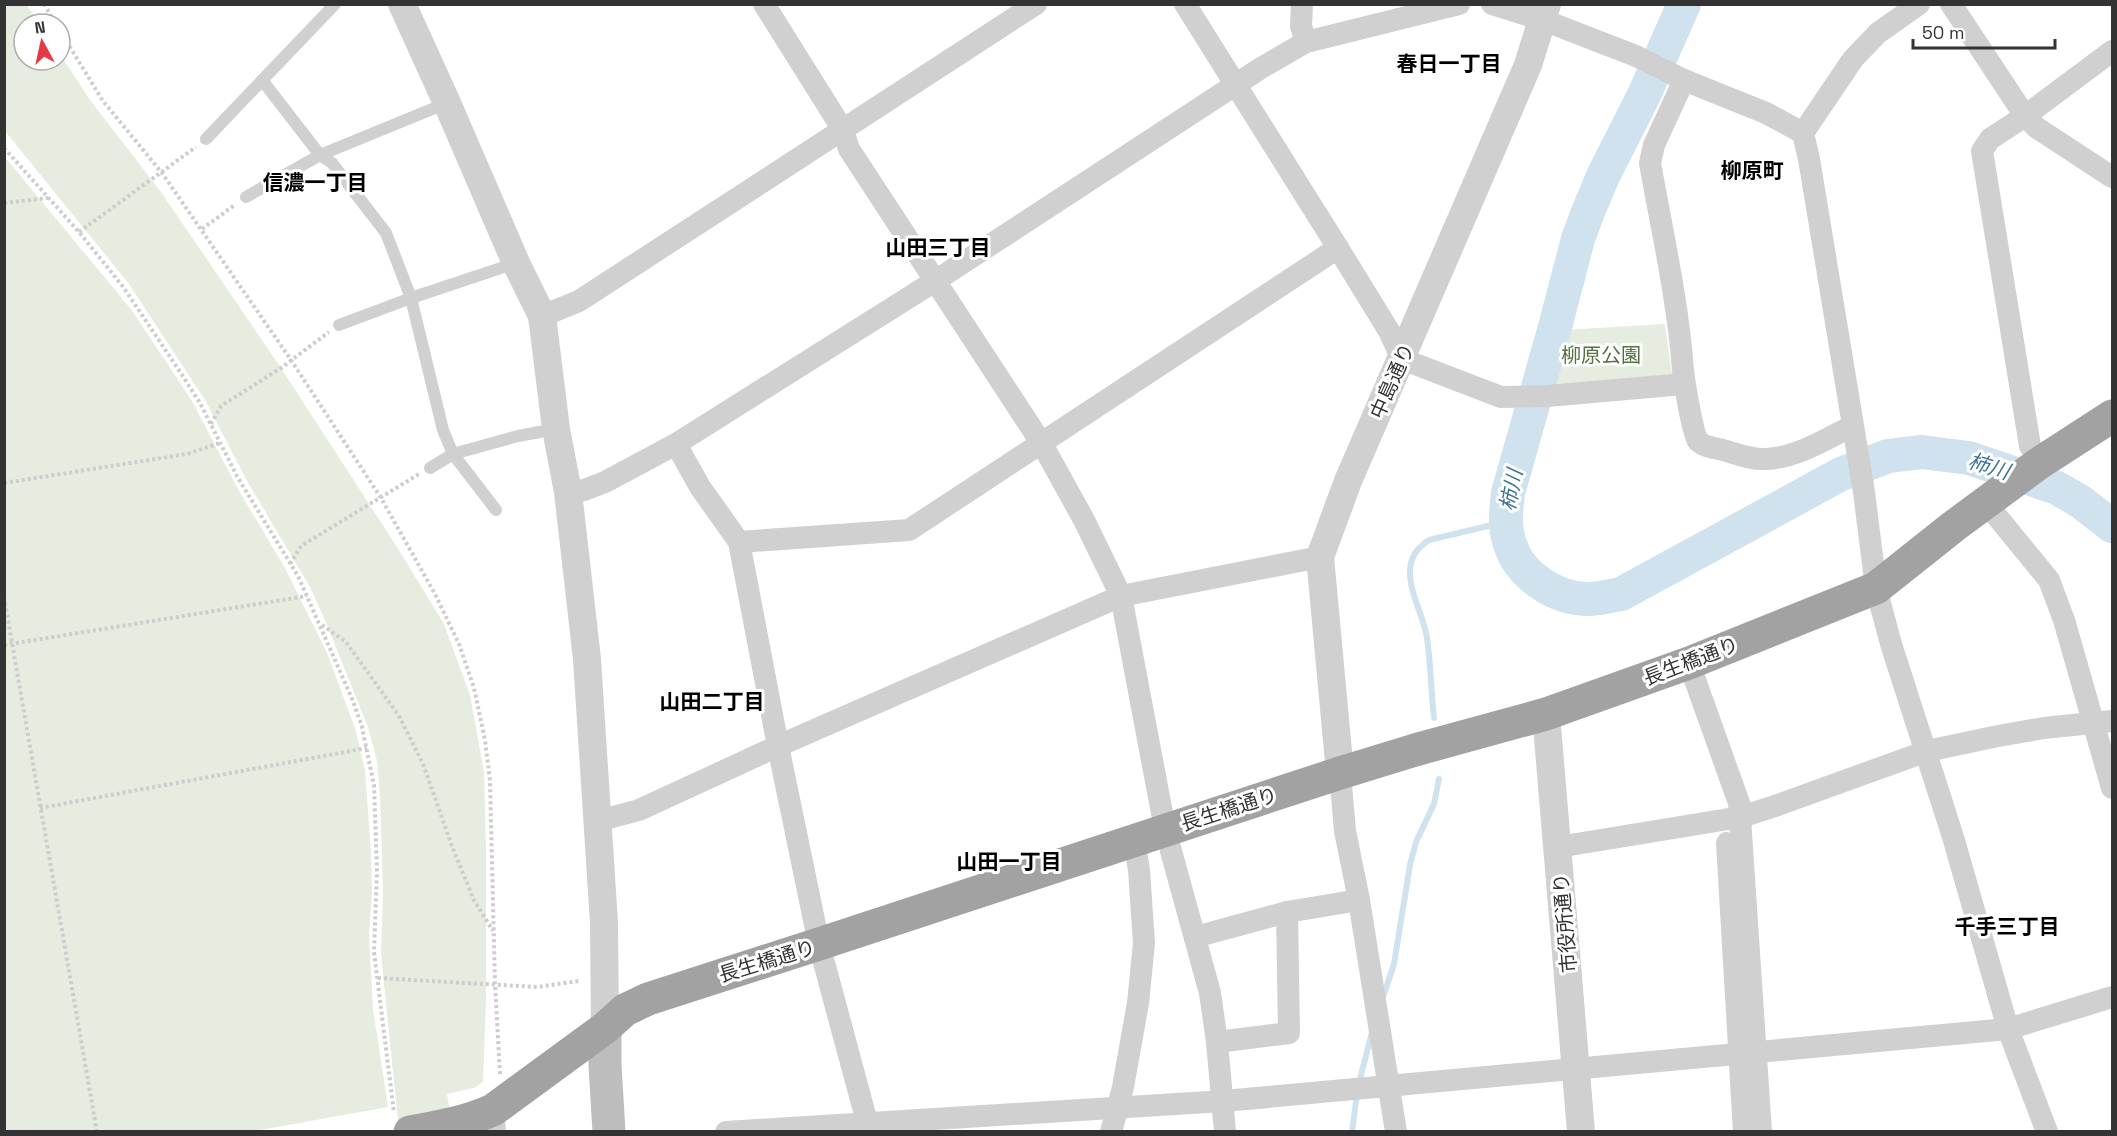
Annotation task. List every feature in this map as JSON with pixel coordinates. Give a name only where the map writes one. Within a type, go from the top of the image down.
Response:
[{"type":"highway","name":"長生橋通り","points":[[402,1127],[454,1124],[475,1118],[494,1120],[625,1010],[648,999],[1340,773],[1546,714],[1689,663],[1876,588],[1994,497],[2034,455],[2112,416]]},
{"type":"main road","points":[[605,1028],[609,1131]]},
{"type":"street","points":[[402,4],[516,263],[542,316],[556,429],[568,492],[587,659],[604,923],[605,1028]]},
{"type":"street","points":[[764,4],[843,130],[849,149],[1042,444],[1084,520],[1121,596],[1165,829],[1210,993],[1224,1101],[1225,1131]]},
{"type":"street","points":[[542,316],[579,301],[1036,4]]},
{"type":"street","points":[[1185,4],[1389,331],[1402,359],[1501,396],[1547,396],[1684,384]]},
{"type":"street","points":[[1302,4],[1301,26],[1306,42]]},
{"type":"street","points":[[568,492],[584,490],[605,482],[676,444],[935,281],[1306,42],[1459,4]]},
{"type":"street","points":[[1492,4],[1545,12],[1681,78],[1766,113],[1803,133]]},
{"type":"street","points":[[1919,4],[1878,33],[1853,59],[1803,133],[1864,492],[1876,588],[1891,644],[1927,751],[2008,1029],[2047,1131]]},
{"type":"street","points":[[1951,4],[2025,116],[2037,128],[2112,177]]},
{"type":"street","name":"中島通り","points":[[1340,773],[1320,557],[1348,481],[1528,65],[1545,12]]},
{"type":"street","points":[[2034,455],[1982,151],[1990,139],[2025,116],[2112,51]]},
{"type":"street","points":[[1681,78],[1654,145],[1650,163],[1677,317],[1684,384],[1690,402],[1695,438],[1701,444],[1748,458],[1767,459],[1854,437]]},
{"type":"street","points":[[740,542],[909,530],[1338,248]]},
{"type":"street","points":[[676,444],[700,487],[740,542],[778,746],[819,944],[867,1127]]},
{"type":"street","points":[[1994,497],[2049,580],[2103,722],[2112,788]]},
{"type":"street","points":[[598,821],[639,810],[778,746],[1121,596],[1320,557]]},
{"type":"street","points":[[1689,663],[1739,803],[1733,817],[1747,1053],[1744,1131]]},
{"type":"street","name":"市役所通り","points":[[1546,714],[1581,1131]]},
{"type":"street","points":[[1558,847],[1733,817],[1778,805],[1927,751],[1998,735],[2103,722]]},
{"type":"street","points":[[1340,773],[1345,831],[1359,900],[1395,1131]]},
{"type":"street","points":[[1111,1131],[1123,1087],[1144,943],[1139,870],[1134,840]]},
{"type":"street","points":[[1195,937],[1287,912],[1359,900]]},
{"type":"street","points":[[1217,1042],[1289,1033],[1287,912]]},
{"type":"street","points":[[726,1131],[867,1127],[1224,1101],[2008,1029],[2112,997]]},
{"type":"street","points":[[1747,1053],[1761,1131]]},
{"type":"lane","points":[[206,140],[335,4]]},
{"type":"lane","points":[[262,80],[320,155],[332,163],[386,234],[411,298],[443,430],[453,453],[496,510]]},
{"type":"lane","points":[[246,196],[320,155],[447,103]]},
{"type":"lane","points":[[339,325],[516,263]]},
{"type":"lane","points":[[430,468],[453,453],[518,436],[556,429]]},
{"type":"path","points":[[72,51],[103,101],[162,173],[202,229],[381,498],[435,594],[459,644],[474,688],[486,740],[490,781],[494,870],[493,932],[500,1078]]},
{"type":"path","points":[[79,232],[206,140]]},
{"type":"path","points":[[4,148],[79,232],[124,288],[150,324],[200,403],[238,478],[307,596],[353,701],[367,748],[374,785],[377,902],[374,952],[402,1127]]},
{"type":"path","points":[[202,229],[246,196]]},
{"type":"path","points":[[4,203],[48,198]]},
{"type":"path","points":[[211,424],[221,406],[339,325]]},
{"type":"path","points":[[4,483],[187,454],[220,443]]},
{"type":"path","points":[[290,564],[302,546],[369,503],[430,468]]},
{"type":"path","points":[[4,645],[307,596]]},
{"type":"path","points":[[4,597],[97,1131]]},
{"type":"path","points":[[321,624],[346,642],[399,716],[423,764],[474,900],[493,932]]},
{"type":"path","points":[[40,808],[367,748]]},
{"type":"path","points":[[378,978],[537,987],[579,981]]},
{"type":"green space","points":[[4,5],[27,5],[32,12],[12,12],[12,72],[72,72],[90,100],[161,192],[281,368],[444,624],[470,695],[484,772],[486,847],[486,1001],[483,1082],[474,1088],[447,1094],[453,1131],[399,1131],[381,954],[383,891],[377,761],[368,727],[325,620],[310,587],[247,481],[205,400],[129,284],[5,131]]},
{"type":"green space","points":[[4,156],[130,308],[193,403],[239,491],[285,568],[327,653],[355,728],[365,770],[371,852],[372,893],[369,935],[373,1009],[388,1107],[255,1131],[5,1131]]},
{"type":"green space","name":"柳原公園","points":[[1665,324],[1672,374],[1548,387],[1564,330]]},
{"type":"waterway","name":"柿川","points":[[1684,4],[1644,95],[1603,176],[1578,239],[1508,493],[1507,531],[1515,556],[1522,566],[1541,584],[1564,595],[1588,599],[1621,594],[1841,474],[1888,456],[1922,452],[1969,458],[2057,488],[2081,502],[2112,526]]},
{"type":"waterway","points":[[1434,718],[1427,638],[1410,579],[1413,556],[1429,540],[1505,522]]},
{"type":"waterway","points":[[1383,997],[1394,964],[1410,865],[1416,842],[1434,804],[1439,779]]},
{"type":"waterway","points":[[1359,1083],[1372,1032]]},
{"type":"waterway","points":[[1352,1132],[1357,1094]]},
{"type":"district","name":"春日一丁目","points":[[1449,63]]},
{"type":"district","name":"柳原町","points":[[1752,170]]},
{"type":"district","name":"信濃一丁目","points":[[315,182]]},
{"type":"district","name":"山田三丁目","points":[[938,247]]},
{"type":"district","name":"山田二丁目","points":[[712,701]]},
{"type":"district","name":"山田一丁目","points":[[1009,861]]},
{"type":"district","name":"千手三丁目","points":[[2007,926]]}]
